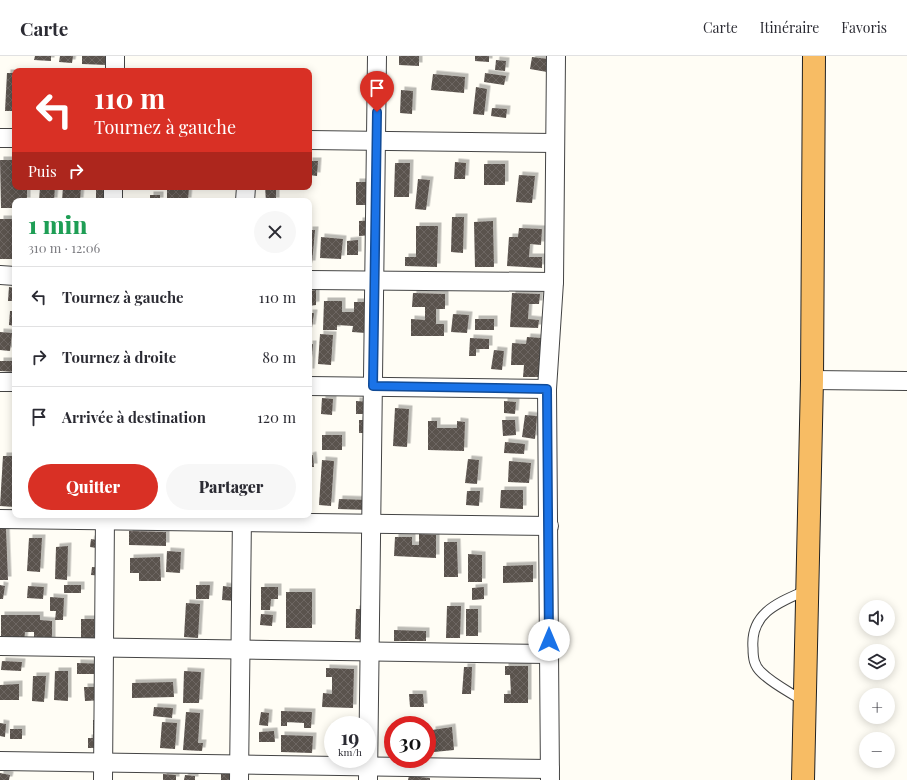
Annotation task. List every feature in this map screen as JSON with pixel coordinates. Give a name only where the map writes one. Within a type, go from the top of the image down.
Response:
[{"type":"highway","points":[[803,780],[812,380],[814,56]]},
{"type":"street","points":[[115,56],[115,68]]},
{"type":"street","points":[[368,773],[377,56]]},
{"type":"street","points":[[0,761],[103,762],[239,772],[550,775],[547,389],[554,282],[556,56]]},
{"type":"street","points":[[0,138],[12,138]]},
{"type":"street","points":[[312,140],[555,143]]},
{"type":"street","points":[[0,275],[12,276]]},
{"type":"street","points":[[312,280],[554,282]]},
{"type":"street","points":[[812,380],[907,381]]},
{"type":"street","points":[[0,382],[12,382]]},
{"type":"street","points":[[312,386],[547,389]]},
{"type":"street","points":[[103,780],[105,518]]},
{"type":"street","points":[[0,519],[242,519],[549,526]]},
{"type":"street","points":[[239,772],[242,519]]},
{"type":"street","points":[[0,646],[549,654]]},
{"type":"lane","points":[[804,701],[762,674],[754,662],[752,636],[760,618],[773,605],[807,590]]},
{"type":"building","points":[[35,56],[51,56],[51,61],[34,60]]},
{"type":"building","points":[[60,56],[73,56],[72,63],[59,62]]},
{"type":"building","points":[[82,56],[107,56],[107,65],[82,64]]},
{"type":"building","points":[[399,56],[419,56],[419,66],[399,65]]},
{"type":"building","points":[[475,56],[489,56],[489,62],[475,61]]},
{"type":"building","points":[[532,57],[548,59],[547,72],[530,69]]},
{"type":"building","points":[[496,60],[506,61],[505,71],[495,70]]},
{"type":"building","points":[[7,73],[12,73],[12,111],[5,111]]},
{"type":"building","points":[[485,73],[506,76],[504,85],[484,82]]},
{"type":"building","points":[[433,74],[465,77],[464,93],[431,90]]},
{"type":"building","points":[[476,87],[487,89],[484,115],[473,114]]},
{"type":"building","points":[[401,90],[413,91],[412,114],[400,113]]},
{"type":"building","points":[[492,108],[507,109],[506,118],[491,116]]},
{"type":"building","points":[[0,160],[12,160],[12,190],[27,190],[27,198],[12,198],[12,208],[1,208]]},
{"type":"building","points":[[312,161],[318,161],[317,176],[312,175]]},
{"type":"building","points":[[455,162],[466,163],[465,179],[454,179]]},
{"type":"building","points":[[395,163],[410,163],[409,197],[394,197]]},
{"type":"building","points":[[484,164],[505,164],[505,185],[484,185]]},
{"type":"building","points":[[519,175],[535,176],[532,203],[516,202]]},
{"type":"building","points":[[418,179],[430,180],[426,210],[415,209]]},
{"type":"building","points":[[356,182],[371,182],[370,205],[356,205]]},
{"type":"building","points":[[40,190],[55,190],[54,198],[39,198]]},
{"type":"building","points":[[63,190],[81,190],[80,198],[62,198]]},
{"type":"building","points":[[96,190],[110,190],[110,198],[96,198]]},
{"type":"building","points":[[167,190],[189,190],[188,198],[167,198]]},
{"type":"building","points":[[265,190],[276,190],[276,198],[266,198]]},
{"type":"building","points":[[150,195],[160,195],[160,198],[150,198]]},
{"type":"building","points":[[452,217],[464,217],[463,253],[451,252]]},
{"type":"building","points":[[0,219],[12,219],[12,259],[0,259]]},
{"type":"building","points":[[375,220],[375,235],[359,236],[359,221]]},
{"type":"building","points":[[493,221],[494,267],[475,267],[474,222]]},
{"type":"building","points":[[416,226],[438,226],[437,267],[405,266],[405,257],[416,257]]},
{"type":"building","points":[[519,228],[542,229],[541,245],[530,244],[529,257],[542,257],[542,268],[507,266],[509,237],[518,237]]},
{"type":"building","points":[[312,230],[315,230],[312,264]]},
{"type":"building","points":[[321,237],[343,239],[341,259],[320,258]]},
{"type":"building","points":[[358,240],[358,255],[347,255],[347,241]]},
{"type":"building","points":[[9,287],[12,288],[12,301],[8,301]]},
{"type":"building","points":[[316,290],[316,305],[312,306],[312,291]]},
{"type":"building","points":[[413,293],[445,294],[445,309],[436,309],[436,324],[444,324],[444,336],[411,336],[411,319],[425,320],[425,307],[412,307]]},
{"type":"building","points":[[512,293],[540,294],[539,304],[529,304],[528,319],[539,320],[538,328],[510,327]]},
{"type":"building","points":[[324,301],[342,301],[342,312],[354,312],[354,302],[367,302],[366,333],[352,332],[353,326],[337,325],[337,330],[323,330]]},
{"type":"building","points":[[10,311],[12,311],[12,326],[9,325]]},
{"type":"building","points":[[312,313],[314,313],[312,328]]},
{"type":"building","points":[[453,314],[469,315],[467,333],[451,332]]},
{"type":"building","points":[[475,319],[494,319],[494,330],[475,330]]},
{"type":"building","points":[[0,332],[12,333],[10,351],[0,350]]},
{"type":"building","points":[[320,334],[333,335],[331,365],[318,364]]},
{"type":"building","points":[[527,337],[542,338],[540,377],[523,377],[524,365],[511,365],[512,343],[526,344]]},
{"type":"building","points":[[470,338],[489,339],[489,349],[476,349],[476,356],[469,356]]},
{"type":"building","points":[[494,350],[504,351],[502,370],[491,369]]},
{"type":"building","points":[[0,361],[12,361],[12,372],[0,371]]},
{"type":"building","points":[[322,398],[333,399],[332,415],[321,414]]},
{"type":"building","points":[[356,401],[371,402],[370,414],[356,414]]},
{"type":"building","points":[[504,401],[516,402],[515,414],[504,413]]},
{"type":"building","points":[[395,408],[409,409],[407,447],[393,446]]},
{"type":"building","points":[[525,415],[537,416],[535,439],[522,437]]},
{"type":"building","points":[[359,420],[372,420],[372,433],[359,433]]},
{"type":"building","points":[[502,420],[515,420],[516,435],[503,436]]},
{"type":"building","points":[[428,421],[437,421],[437,428],[457,428],[457,421],[465,422],[464,451],[428,450]]},
{"type":"building","points":[[322,435],[342,435],[342,450],[322,450]]},
{"type":"building","points":[[505,442],[525,444],[524,454],[504,453]]},
{"type":"building","points":[[313,455],[314,467],[312,467]]},
{"type":"building","points":[[3,456],[12,456],[12,507],[0,506]]},
{"type":"building","points":[[468,459],[479,460],[477,484],[465,483]]},
{"type":"building","points":[[322,460],[334,461],[331,506],[319,505]]},
{"type":"building","points":[[509,461],[531,463],[529,483],[508,482]]},
{"type":"building","points":[[501,490],[523,490],[523,509],[500,508]]},
{"type":"building","points":[[467,491],[480,491],[479,506],[466,505]]},
{"type":"building","points":[[339,499],[369,500],[369,510],[338,509]]},
{"type":"building","points":[[0,529],[6,529],[8,580],[0,580]]},
{"type":"building","points":[[129,531],[166,532],[166,546],[129,545]]},
{"type":"building","points":[[419,534],[436,535],[436,558],[394,556],[395,537],[412,537],[412,545],[419,545]]},
{"type":"building","points":[[29,538],[42,538],[40,572],[27,571]]},
{"type":"building","points":[[91,539],[104,541],[103,549],[90,547]]},
{"type":"building","points":[[444,542],[457,542],[458,577],[444,577]]},
{"type":"building","points":[[68,546],[67,580],[55,579],[56,547]]},
{"type":"building","points":[[167,551],[181,552],[180,573],[166,572]]},
{"type":"building","points":[[468,554],[482,555],[482,582],[468,582]]},
{"type":"building","points":[[160,557],[161,581],[139,581],[139,573],[130,573],[130,558]]},
{"type":"building","points":[[533,565],[533,582],[503,583],[503,566]]},
{"type":"building","points":[[92,567],[106,568],[105,576],[91,575]]},
{"type":"building","points":[[0,585],[5,586],[3,599],[0,599]]},
{"type":"building","points":[[64,585],[81,585],[81,593],[64,593]]},
{"type":"building","points":[[196,585],[210,585],[209,599],[196,599]]},
{"type":"building","points":[[28,586],[44,587],[43,599],[27,598]]},
{"type":"building","points":[[223,586],[237,588],[236,601],[222,600]]},
{"type":"building","points":[[261,587],[278,587],[278,599],[271,599],[270,610],[261,610]]},
{"type":"building","points":[[484,587],[484,599],[472,600],[472,588]]},
{"type":"building","points":[[286,592],[312,592],[312,628],[286,628]]},
{"type":"building","points":[[50,597],[64,598],[63,620],[55,620],[56,611],[50,611]]},
{"type":"building","points":[[186,603],[200,604],[198,638],[184,637]]},
{"type":"building","points":[[447,606],[461,606],[460,638],[446,638]]},
{"type":"building","points":[[356,609],[369,609],[368,640],[355,639]]},
{"type":"building","points":[[466,609],[478,609],[478,636],[466,636]]},
{"type":"building","points":[[261,614],[273,615],[272,626],[260,625]]},
{"type":"building","points":[[1,615],[40,615],[40,620],[52,621],[52,642],[34,642],[34,632],[25,632],[24,642],[1,641]]},
{"type":"building","points":[[81,619],[94,619],[94,638],[81,638]]},
{"type":"building","points":[[394,630],[426,631],[426,641],[394,641]]},
{"type":"building","points":[[2,661],[22,662],[21,671],[1,670]]},
{"type":"building","points":[[77,663],[107,664],[107,674],[77,674]]},
{"type":"building","points":[[505,666],[528,666],[528,703],[504,703],[504,694],[511,694],[510,675],[505,675]]},
{"type":"building","points":[[464,667],[472,667],[471,694],[462,694]]},
{"type":"building","points":[[326,668],[354,669],[353,708],[322,707],[323,693],[332,694],[332,677],[326,677]]},
{"type":"building","points":[[55,671],[68,671],[68,701],[54,700]]},
{"type":"building","points":[[184,671],[201,672],[199,703],[183,703]]},
{"type":"building","points":[[33,676],[46,676],[44,702],[32,701]]},
{"type":"building","points":[[173,682],[174,697],[132,698],[132,683]]},
{"type":"building","points":[[19,684],[19,700],[0,700],[0,685]]},
{"type":"building","points":[[84,687],[104,687],[105,700],[85,701]]},
{"type":"building","points":[[409,694],[423,694],[424,707],[410,707]]},
{"type":"building","points":[[154,707],[173,708],[172,718],[153,716]]},
{"type":"building","points":[[281,711],[312,712],[311,728],[304,728],[304,723],[287,722],[287,726],[281,726]]},
{"type":"building","points":[[186,712],[200,713],[198,743],[203,743],[202,751],[183,750]]},
{"type":"building","points":[[261,712],[269,713],[268,726],[259,725]]},
{"type":"building","points":[[93,720],[105,720],[105,748],[88,748],[88,738],[93,738]]},
{"type":"building","points":[[162,722],[177,723],[175,749],[160,748]]},
{"type":"building","points":[[0,723],[6,724],[5,737],[0,736]]},
{"type":"building","points":[[452,727],[454,750],[436,752],[436,729]]},
{"type":"building","points":[[10,729],[22,729],[22,739],[10,739]]},
{"type":"building","points":[[274,731],[275,742],[259,742],[259,732]]},
{"type":"building","points":[[281,735],[313,736],[312,753],[281,752]]},
{"type":"building","points":[[0,773],[10,775],[9,780],[0,780]]},
{"type":"building","points":[[163,774],[176,775],[176,780],[163,780]]},
{"type":"building","points":[[221,774],[236,774],[236,780],[221,780]]},
{"type":"building","points":[[185,775],[195,776],[195,780],[184,780]]},
{"type":"building","points":[[409,776],[430,778],[430,780],[408,780]]},
{"type":"route","points":[[377,112],[373,386],[547,389],[549,640]]}]
